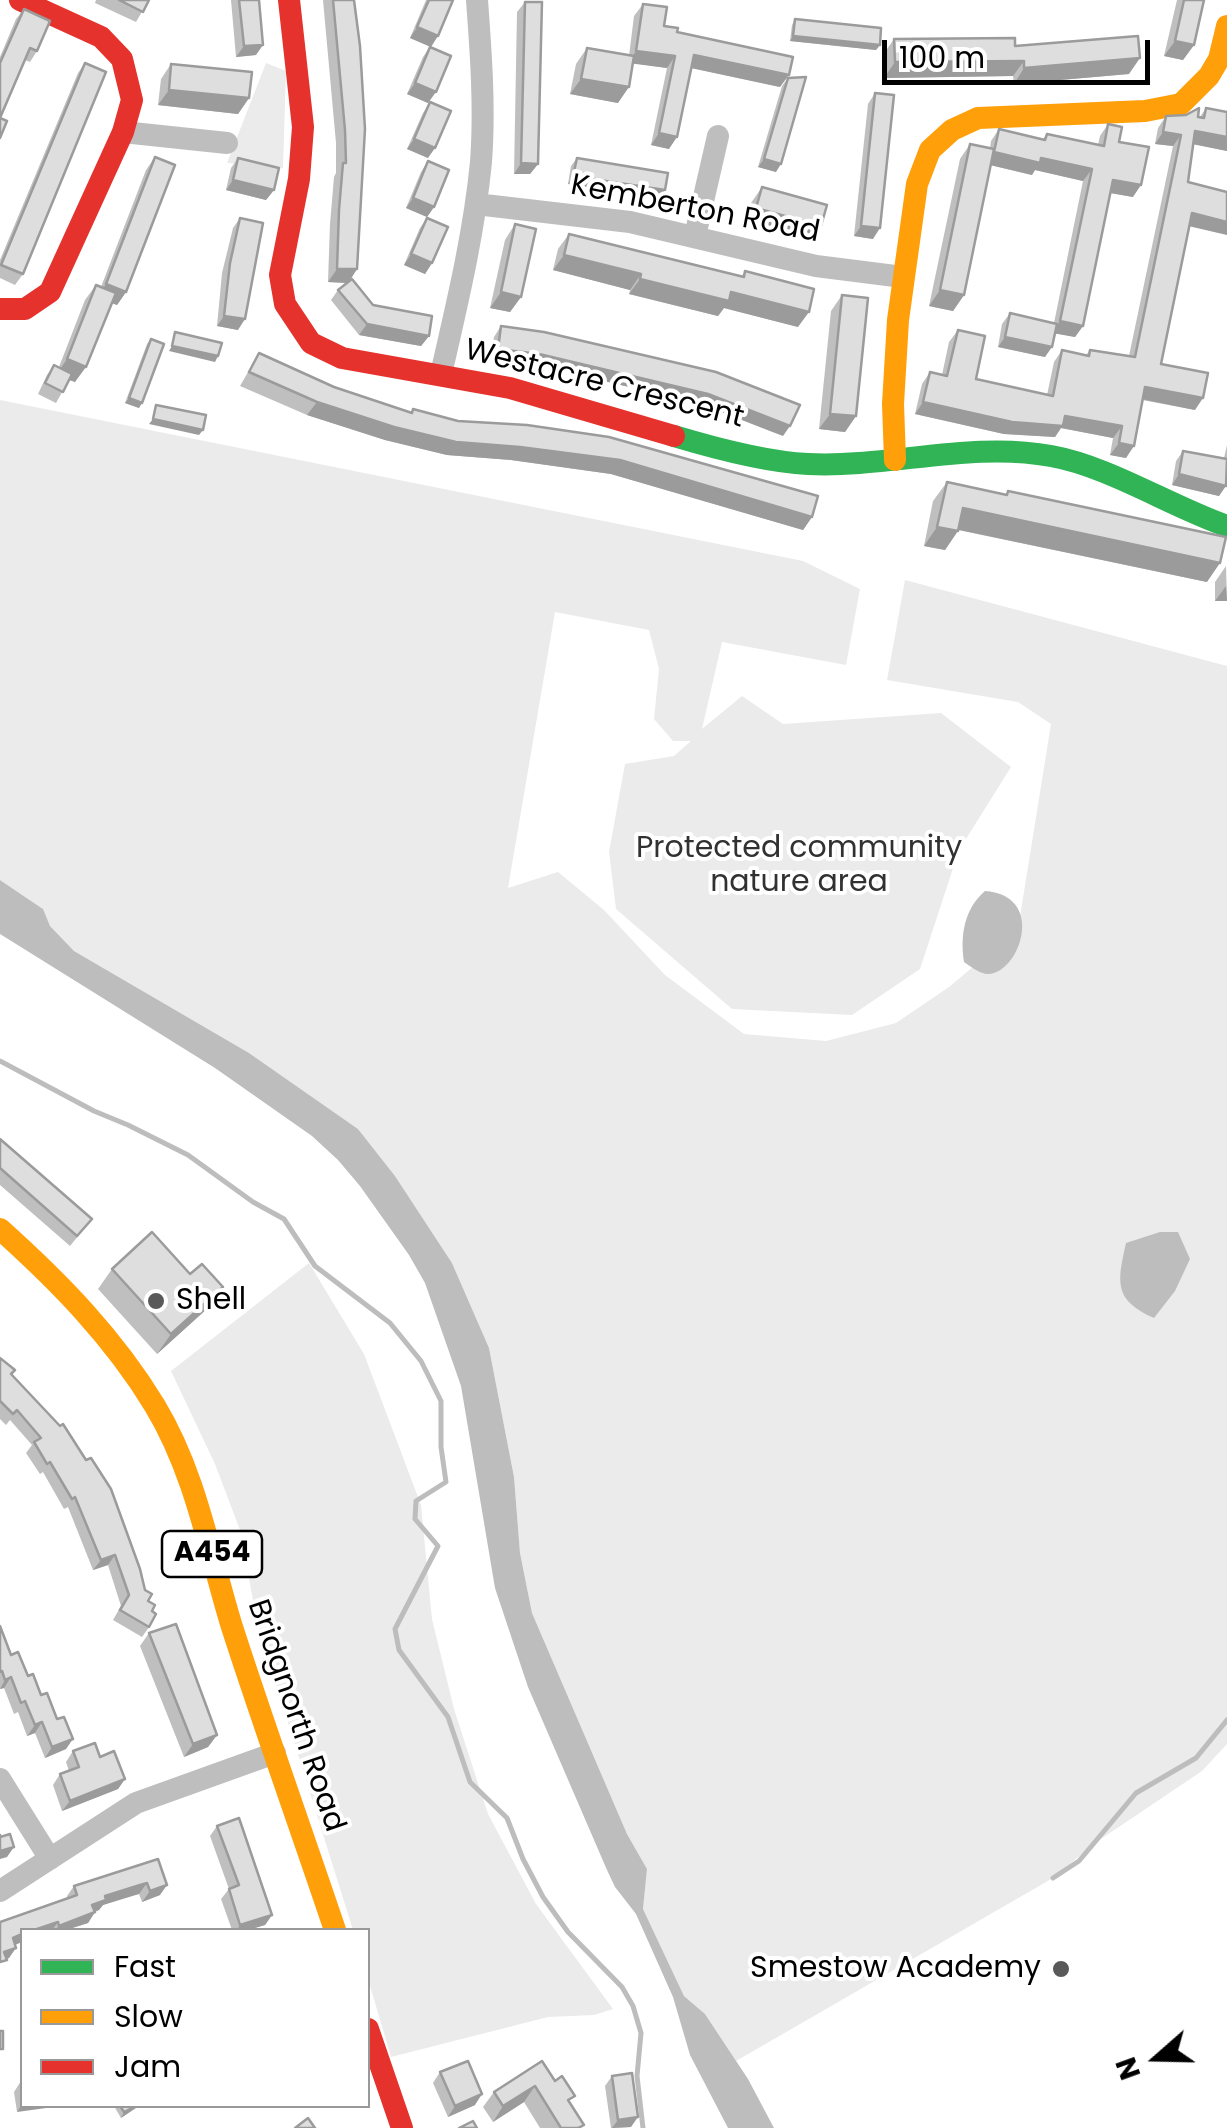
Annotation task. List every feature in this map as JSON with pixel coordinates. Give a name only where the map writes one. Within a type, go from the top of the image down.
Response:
[{"type":"main road","points":[[0,308],[25,309],[50,292],[124,132],[132,100],[122,59],[101,37],[20,0]]},
{"type":"main road","name":"Westacre Crescent","points":[[288,0],[302,127],[299,179],[280,275],[285,304],[301,332],[324,351],[359,362],[510,388],[709,446],[807,464],[999,452],[1048,455],[1081,463],[1184,511],[1227,526]]},
{"type":"main road","points":[[895,460],[892,381],[903,277],[922,165],[938,140],[962,123],[978,118],[1145,112],[1181,104],[1210,76],[1227,26]]},
{"type":"main road","name":"Bridgnorth Road","points":[[0,1229],[96,1322],[134,1374],[164,1425],[189,1478],[232,1626],[334,1928]]},
{"type":"main road","points":[[370,2035],[402,2128]]},
{"type":"street","points":[[440,374],[476,204],[482,113],[477,0]]},
{"type":"street","points":[[124,132],[227,143]]},
{"type":"street","points":[[695,236],[719,136]]},
{"type":"street","name":"Kemberton Road","points":[[476,204],[630,222],[816,266],[903,277]]},
{"type":"street","points":[[0,1891],[136,1803],[275,1753]]},
{"type":"street","points":[[0,1779],[50,1858]]},
{"type":"green space","points":[[266,63],[286,71],[283,168],[227,163]]},
{"type":"green space","name":"Protected community nature area","points":[[0,400],[803,561],[860,589],[846,665],[722,642],[702,729],[742,696],[783,724],[941,713],[1011,767],[959,850],[920,969],[852,1015],[732,1009],[616,909],[609,852],[625,764],[674,756],[691,741],[673,741],[654,719],[659,669],[649,630],[555,612],[508,888],[558,872],[604,910],[665,975],[744,1034],[826,1041],[896,1023],[949,987],[1018,929],[1051,724],[1018,702],[887,680],[905,580],[1227,666],[1227,1744],[1202,1771],[1095,1843],[1053,1878],[736,2061],[705,2014],[684,1996],[643,1909],[647,1869],[627,1834],[532,1613],[520,1553],[514,1477],[489,1348],[452,1263],[395,1176],[358,1129],[249,1053],[74,951],[50,926],[42,908],[0,880]]},
{"type":"green space","points":[[309,1263],[364,1354],[421,1505],[432,1619],[454,1709],[488,1814],[536,1904],[613,2009],[594,2015],[548,2017],[391,2057],[370,1986],[370,1928],[352,1928],[258,1627],[240,1530],[215,1464],[171,1371]]},
{"type":"shaded area","points":[[0,880],[43,909],[50,926],[74,951],[249,1053],[358,1129],[395,1176],[452,1263],[489,1348],[514,1477],[520,1553],[532,1613],[627,1834],[647,1869],[643,1909],[684,1996],[705,2014],[748,2079],[774,2128],[728,2128],[690,2055],[673,1997],[636,1914],[615,1887],[528,1687],[495,1588],[461,1386],[425,1283],[409,1255],[360,1186],[312,1136],[215,1068],[0,934]]},
{"type":"shaded area","points":[[985,891],[1003,895],[1015,904],[1022,930],[1013,957],[990,974],[964,962],[963,952],[968,915]]},
{"type":"shaded area","points":[[1160,1232],[1178,1232],[1190,1259],[1175,1291],[1154,1318],[1131,1304],[1120,1280],[1126,1243]]},
{"type":"building","points":[[119,0],[149,0],[143,12]]},
{"type":"building","points":[[239,0],[259,0],[263,45],[244,46]]},
{"type":"building","points":[[333,0],[354,0],[360,46],[365,129],[357,269],[337,269],[346,163]]},
{"type":"building","points":[[429,0],[453,0],[438,36],[417,27]]},
{"type":"building","points":[[1184,0],[1204,0],[1194,45],[1175,41]]},
{"type":"building","points":[[525,2],[542,2],[538,164],[521,163]]},
{"type":"building","points":[[643,4],[667,7],[664,26],[678,28],[677,32],[793,57],[789,75],[694,55],[677,137],[659,133],[675,56],[636,51]]},
{"type":"building","points":[[24,9],[50,21],[37,51],[30,48],[0,118],[0,63]]},
{"type":"building","points":[[795,19],[881,28],[880,45],[793,36]]},
{"type":"building","points":[[1138,36],[1140,58],[1024,68],[1024,61],[895,62],[894,39],[1015,38],[1015,46]]},
{"type":"building","points":[[430,47],[451,56],[436,92],[415,83]]},
{"type":"building","points":[[587,48],[634,56],[629,87],[581,79]]},
{"type":"building","points":[[85,63],[106,72],[23,274],[1,265]]},
{"type":"building","points":[[171,64],[252,72],[249,98],[169,90]]},
{"type":"building","points":[[806,77],[781,164],[764,159],[788,78]]},
{"type":"building","points":[[875,93],[894,95],[880,228],[861,226]]},
{"type":"building","points":[[430,102],[451,111],[435,148],[414,139]]},
{"type":"building","points":[[1199,108],[1198,117],[1204,118],[1206,108],[1227,112],[1227,137],[1195,131],[1188,182],[1227,192],[1227,222],[1192,213],[1161,364],[1208,373],[1203,398],[1145,387],[1134,446],[1119,443],[1122,426],[1065,416],[1063,426],[1012,422],[923,402],[930,372],[947,376],[958,330],[985,336],[976,379],[1053,396],[1062,350],[1089,356],[1090,350],[1135,357],[1181,135],[1163,132],[1166,116],[1186,115]]},
{"type":"building","points":[[0,118],[7,121],[0,138]]},
{"type":"building","points":[[1108,124],[1122,127],[1119,142],[1149,147],[1141,185],[1113,180],[1083,326],[1060,321],[1092,169],[994,152],[999,129],[1045,140],[1047,134],[1104,146]]},
{"type":"building","points":[[970,144],[994,149],[964,295],[940,290]]},
{"type":"building","points":[[155,157],[175,165],[126,292],[106,284]]},
{"type":"building","points":[[238,158],[279,168],[274,190],[233,180]]},
{"type":"building","points":[[577,158],[668,173],[665,190],[573,176]]},
{"type":"building","points":[[428,161],[449,170],[434,207],[413,198]]},
{"type":"building","points":[[762,187],[827,205],[821,226],[756,208]]},
{"type":"building","points":[[240,218],[263,223],[245,319],[224,316]]},
{"type":"building","points":[[427,218],[448,227],[432,263],[411,254]]},
{"type":"building","points":[[515,224],[536,229],[521,297],[501,292]]},
{"type":"building","points":[[569,234],[744,277],[745,271],[814,289],[809,312],[731,292],[729,301],[564,255]]},
{"type":"building","points":[[352,279],[373,305],[432,316],[429,336],[367,324],[338,290]]},
{"type":"building","points":[[96,285],[116,293],[86,367],[67,359]]},
{"type":"building","points":[[842,295],[868,298],[856,416],[830,414]]},
{"type":"building","points":[[1010,313],[1057,324],[1052,347],[1005,337]]},
{"type":"building","points":[[501,326],[544,332],[716,372],[800,405],[790,426],[708,394],[539,354],[498,349]]},
{"type":"building","points":[[175,332],[222,343],[218,356],[172,346]]},
{"type":"building","points":[[151,339],[164,344],[142,403],[129,398]]},
{"type":"building","points":[[259,353],[334,387],[412,413],[413,409],[458,421],[527,425],[609,437],[818,496],[812,517],[620,460],[456,442],[394,427],[317,402],[249,372]]},
{"type":"building","points":[[54,365],[72,374],[63,392],[45,383]]},
{"type":"building","points":[[156,405],[206,415],[203,430],[153,419]]},
{"type":"building","points":[[1183,451],[1227,459],[1226,486],[1179,474]]},
{"type":"building","points":[[947,482],[1226,537],[1220,563],[963,508],[958,531],[937,527]]},
{"type":"building","points":[[0,1139],[92,1219],[77,1236],[0,1168]]},
{"type":"building","points":[[152,1232],[190,1274],[202,1264],[223,1287],[171,1334],[112,1269]]},
{"type":"building","points":[[0,1358],[15,1370],[11,1374],[60,1426],[63,1424],[111,1489],[145,1590],[152,1594],[148,1601],[155,1605],[152,1611],[156,1614],[149,1627],[120,1610],[129,1595],[115,1555],[101,1560],[75,1497],[72,1499],[34,1442],[41,1438],[17,1410],[13,1414],[0,1401]]},
{"type":"building","points":[[176,1624],[217,1735],[193,1744],[149,1633]]},
{"type":"building","points":[[0,1626],[11,1655],[18,1652],[28,1676],[33,1674],[41,1695],[47,1693],[57,1719],[64,1717],[73,1739],[52,1747],[42,1722],[35,1725],[25,1701],[21,1703],[11,1677],[5,1680],[0,1672]]},
{"type":"building","points":[[95,1743],[100,1757],[114,1751],[125,1779],[70,1801],[60,1774],[79,1767],[73,1751]]},
{"type":"building","points":[[239,1818],[272,1915],[240,1925],[229,1889],[239,1885],[217,1826]]},
{"type":"building","points":[[10,1834],[14,1847],[0,1851],[0,1837]]},
{"type":"building","points":[[158,1859],[167,1885],[150,1891],[147,1883],[105,1896],[106,1900],[92,1905],[95,1912],[59,1926],[58,1922],[40,1928],[20,1928],[20,1935],[13,1938],[16,1948],[4,1952],[7,1960],[0,1962],[0,1922],[77,1895],[74,1886]]},
{"type":"building","points":[[468,2061],[482,2094],[455,2106],[440,2072]]},
{"type":"building","points":[[542,2061],[555,2081],[562,2076],[575,2096],[568,2100],[584,2125],[561,2128],[535,2086],[503,2106],[494,2092]]},
{"type":"building","points":[[632,2073],[638,2117],[618,2120],[612,2076]]},
{"type":"building","points":[[308,2118],[315,2128],[295,2128]]},
{"type":"building","points":[[473,2121],[477,2128],[459,2128]]},
{"type":"waterway","points":[[0,1061],[188,1155],[253,1202],[284,1219],[315,1266],[390,1323],[421,1361],[441,1401],[446,1482],[416,1501],[415,1519],[438,1546],[395,1629],[399,1650],[448,1717],[470,1782],[507,1818],[543,1897],[568,1932],[622,1987],[633,2006],[641,2033],[637,2076],[643,2128]]},
{"type":"waterway","points":[[1053,1878],[1079,1861],[1136,1793],[1196,1758],[1227,1720]]},
{"type":"traffic: fast","points":[[674,436],[723,450],[808,464],[991,451],[1051,456],[1095,468],[1227,526]]},
{"type":"traffic: slow","points":[[895,460],[893,404],[898,320],[917,184],[930,150],[952,130],[978,118],[1145,111],[1181,104],[1209,76],[1219,59],[1227,26]]},
{"type":"traffic: slow","points":[[0,1229],[103,1334],[139,1381],[169,1432],[191,1486],[232,1627],[334,1928]]},
{"type":"traffic: jam","points":[[0,309],[25,309],[50,292],[123,132],[132,100],[122,59],[101,37],[20,0]]},
{"type":"traffic: jam","points":[[289,0],[303,127],[299,179],[280,275],[285,304],[311,343],[342,358],[510,388],[674,436]]},
{"type":"traffic: jam","points":[[370,2035],[402,2128]]},
{"type":"place","name":"Shell","points":[[156,1301]]},
{"type":"place","name":"Smestow Academy","points":[[1061,1969]]}]
